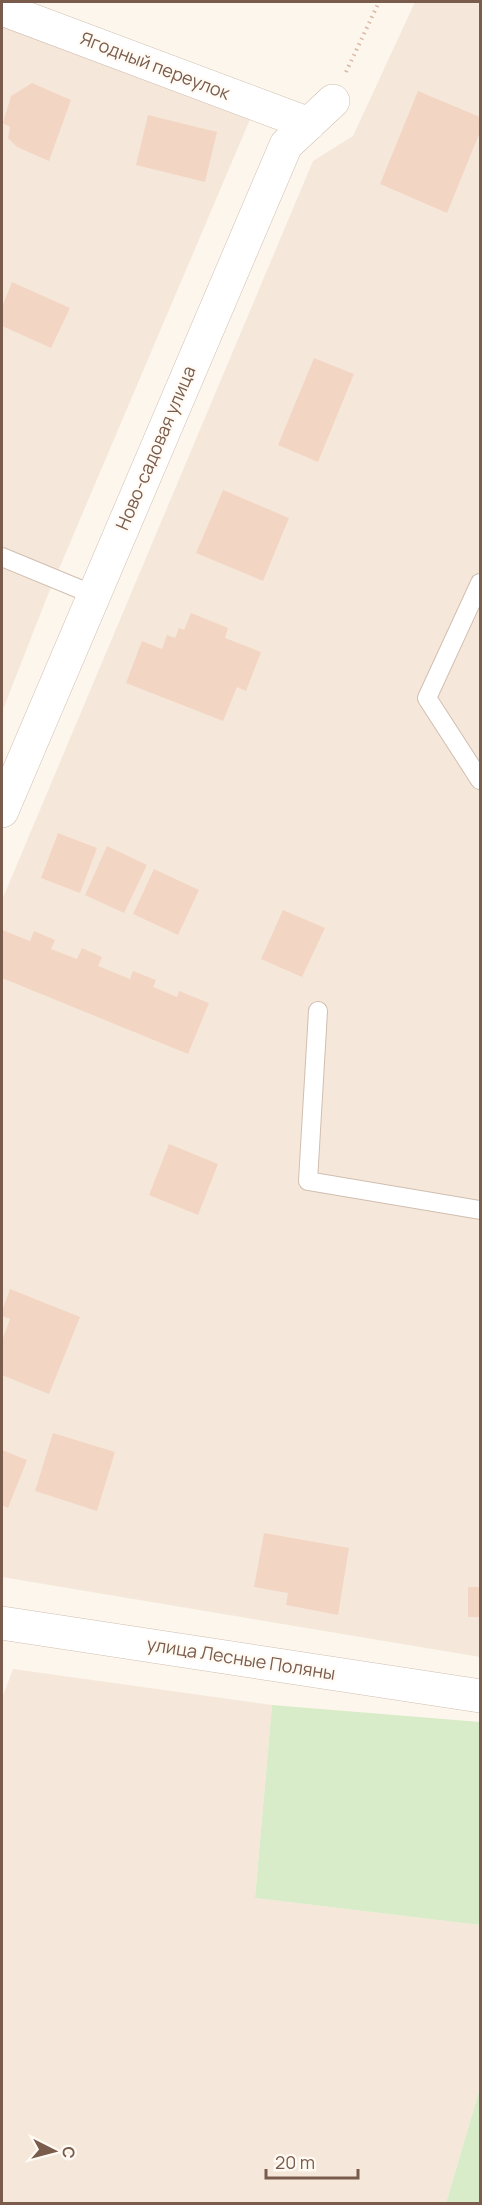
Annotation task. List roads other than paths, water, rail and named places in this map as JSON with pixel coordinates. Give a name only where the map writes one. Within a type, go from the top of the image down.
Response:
[{"type":"street","name":"Ягодный переулок","points":[[2,9],[309,124]]},
{"type":"street","name":"Ново-садовая улица","points":[[2,811],[286,145],[333,101]]},
{"type":"street","name":"улица Лесные Поляны","points":[[2,1623],[480,1696]]},
{"type":"lane","points":[[2,558],[93,595]]},
{"type":"lane","points":[[480,584],[427,698],[480,780]]},
{"type":"lane","points":[[318,1011],[308,1181],[480,1210]]}]
